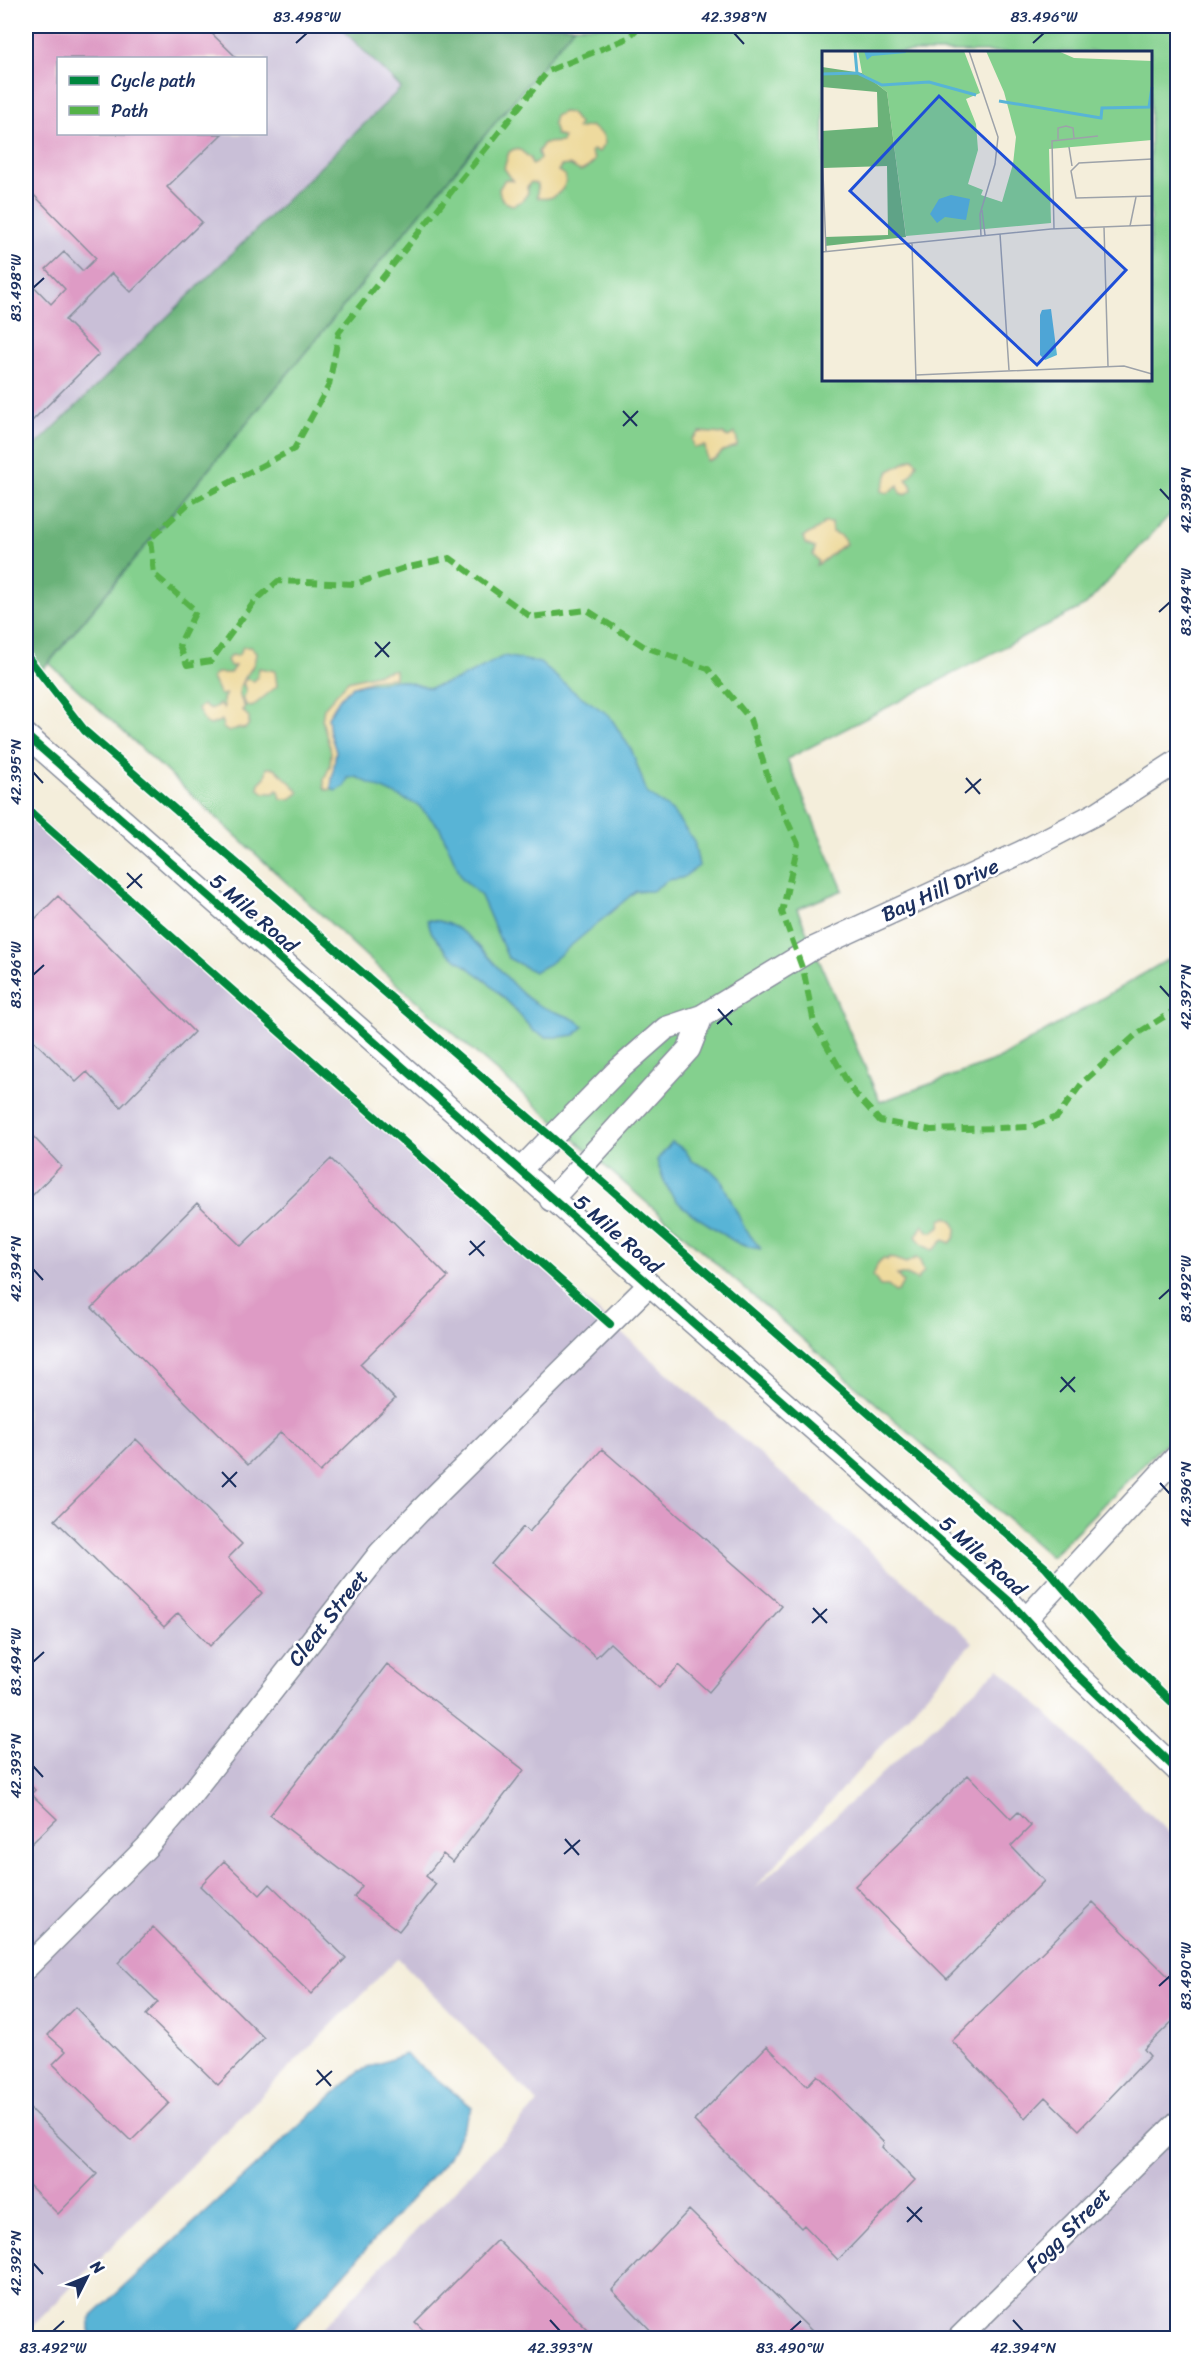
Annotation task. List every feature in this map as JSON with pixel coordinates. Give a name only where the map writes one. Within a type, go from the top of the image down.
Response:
[{"type":"street","name":"5 Mile Road","points":[[30,747],[519,1171],[1009,1601],[1071,1669],[1178,1772]]},
{"type":"street","name":"Bay Hill Drive","points":[[519,1171],[616,1072],[666,1028],[702,1016],[812,949],[1022,852],[1099,812],[1178,761]]},
{"type":"street","points":[[551,1200],[689,1049],[702,1016]]},
{"type":"street","name":"Cleat Street","points":[[26,1968],[147,1847],[182,1807],[380,1553],[649,1285]]},
{"type":"street","points":[[1024,1620],[1178,1455]]},
{"type":"street","name":"Fogg Street","points":[[959,2338],[1178,2122]]},
{"type":"shaded area","points":[[26,26],[339,26],[402,87],[26,454]]},
{"type":"shaded area","points":[[26,808],[973,1642],[752,1891],[999,1668],[1177,1840],[1178,2338],[313,2338],[538,2103],[398,1958],[26,2333]]},
{"type":"green space","points":[[339,26],[575,26],[40,673],[26,655],[26,455],[401,88]]},
{"type":"green space","points":[[575,26],[1177,26],[1177,507],[1086,605],[787,759],[843,890],[797,909],[880,1102],[997,1060],[1177,954],[1177,1431],[1051,1557],[380,969],[49,663]]},
{"type":"sand","points":[[563,112],[571,113],[579,124],[577,129],[590,126],[603,135],[605,143],[599,152],[592,150],[591,152],[595,160],[589,167],[580,171],[569,165],[561,166],[558,171],[565,175],[565,185],[559,193],[550,198],[539,198],[537,196],[538,184],[531,182],[527,187],[528,193],[522,201],[513,205],[505,202],[501,198],[499,189],[505,179],[513,181],[504,168],[509,152],[514,149],[520,150],[530,158],[532,165],[540,159],[538,152],[544,143],[562,142],[564,138],[556,135],[553,123],[555,116]]},
{"type":"sand","points":[[700,432],[723,434],[728,437],[735,433],[737,446],[707,461],[705,446],[694,448],[692,439]]},
{"type":"sand","points":[[913,458],[917,463],[911,475],[906,479],[912,490],[905,495],[900,493],[898,485],[888,493],[881,491],[889,471]]},
{"type":"sand","points":[[824,523],[831,523],[832,532],[842,536],[846,544],[816,565],[818,561],[813,555],[815,548],[805,544],[803,537]]},
{"type":"sand","points":[[243,647],[250,647],[256,653],[255,661],[239,691],[245,707],[242,710],[249,717],[249,724],[245,729],[238,728],[229,732],[223,728],[222,720],[211,725],[205,723],[198,709],[203,705],[211,709],[220,704],[224,708],[223,699],[227,694],[220,695],[212,678],[216,673],[230,673],[235,666],[230,666],[227,660],[231,655],[238,656]]},
{"type":"sand","points":[[259,668],[275,671],[277,686],[252,707],[246,705],[243,698],[246,692],[243,682],[247,679],[254,681]]},
{"type":"sand","points":[[395,670],[395,678],[371,680],[353,686],[340,698],[328,717],[336,751],[332,789],[327,790],[324,787],[324,779],[330,766],[331,752],[322,720],[324,708],[348,681]]},
{"type":"sand","points":[[267,768],[275,768],[299,793],[291,798],[281,799],[277,790],[274,793],[264,793],[258,788],[259,783],[265,777]]},
{"type":"sand","points":[[947,1217],[956,1229],[953,1240],[950,1243],[944,1240],[932,1250],[922,1245],[916,1236],[923,1225],[929,1232],[933,1232],[940,1226],[941,1220]]},
{"type":"sand","points":[[889,1257],[906,1263],[916,1258],[920,1261],[924,1271],[917,1280],[907,1275],[897,1275],[903,1282],[898,1291],[895,1292],[888,1286],[880,1286],[873,1276],[879,1262]]},
{"type":"water","points":[[504,656],[540,663],[573,691],[609,715],[632,751],[647,793],[672,811],[694,841],[699,866],[682,878],[668,880],[652,891],[636,891],[549,964],[534,972],[508,958],[481,896],[462,878],[440,828],[418,805],[356,777],[348,778],[344,787],[335,791],[331,787],[336,751],[328,717],[340,698],[353,686],[399,680],[430,688],[459,679]]},
{"type":"water","points":[[427,920],[443,922],[458,929],[485,953],[522,993],[535,1003],[584,1026],[575,1035],[560,1037],[546,1037],[533,1031],[514,1008],[484,979],[447,952],[432,933]]},
{"type":"water","points":[[672,1142],[685,1150],[692,1161],[711,1170],[721,1180],[745,1229],[761,1249],[734,1241],[690,1213],[676,1200],[665,1184],[657,1160]]},
{"type":"water","points":[[405,2054],[472,2107],[449,2157],[286,2338],[90,2338],[90,2318],[359,2071]]},
{"type":"building","points":[[26,26],[204,26],[236,57],[57,57],[57,135],[221,135],[167,187],[202,222],[131,292],[112,273],[65,320],[99,354],[26,427],[26,278],[51,304],[65,289],[46,269],[64,252],[83,271],[96,258],[26,187]]},
{"type":"building","points":[[58,896],[194,1032],[121,1107],[87,1072],[76,1082],[26,1033],[26,928]]},
{"type":"building","points":[[26,1129],[61,1166],[26,1202]]},
{"type":"building","points":[[331,1159],[448,1277],[360,1364],[395,1399],[320,1472],[281,1432],[248,1465],[92,1308],[197,1203],[241,1246]]},
{"type":"building","points":[[136,1439],[242,1544],[228,1558],[262,1593],[210,1646],[178,1613],[164,1627],[55,1520]]},
{"type":"building","points":[[602,1449],[782,1606],[709,1692],[679,1665],[659,1688],[610,1643],[596,1657],[491,1564],[523,1527],[529,1532]]},
{"type":"building","points":[[387,1664],[524,1770],[453,1862],[443,1854],[426,1876],[436,1884],[399,1931],[354,1897],[362,1886],[270,1815]]},
{"type":"building","points":[[968,1775],[1011,1819],[1018,1812],[1031,1826],[1011,1846],[1044,1881],[947,1979],[855,1886]]},
{"type":"building","points":[[26,1780],[35,1790],[31,1794],[57,1819],[27,1848],[26,1847]]},
{"type":"building","points":[[224,1861],[260,1895],[270,1884],[346,1958],[311,1994],[200,1886]]},
{"type":"building","points":[[1093,1902],[1178,1986],[1178,2016],[1144,2049],[1150,2056],[1079,2130],[1045,2097],[1025,2118],[952,2041]]},
{"type":"building","points":[[153,1927],[264,2038],[218,2085],[146,2015],[158,2002],[118,1963]]},
{"type":"building","points":[[75,2007],[169,2103],[131,2141],[53,2064],[66,2051],[48,2035]]},
{"type":"building","points":[[767,2046],[807,2086],[817,2075],[884,2143],[882,2147],[915,2180],[838,2260],[804,2225],[801,2228],[694,2121]]},
{"type":"building","points":[[26,2105],[97,2174],[58,2214],[26,2182]]},
{"type":"building","points":[[689,2210],[819,2338],[658,2338],[612,2290]]},
{"type":"building","points":[[497,2240],[596,2338],[432,2338],[415,2322]]},
{"type":"marked path","points":[[640,26],[628,38],[548,71],[339,332],[329,385],[294,449],[188,504],[150,539],[154,574],[196,611],[179,645],[187,665],[211,661],[254,602],[278,581],[355,584],[404,568],[450,558],[531,617],[587,610],[645,647],[708,669],[750,719],[769,781],[798,844],[782,912],[804,973],[814,1023],[852,1090],[880,1121],[931,1130],[1030,1127],[1057,1117],[1083,1082],[1138,1033],[1178,1008]]},
{"type":"cycle path","points":[[26,655],[85,731],[1046,1568],[1117,1649],[1178,1708]]},
{"type":"cycle path","points":[[26,735],[1009,1601],[1071,1669],[1178,1771]]},
{"type":"cycle path","points":[[26,808],[610,1324]]}]
